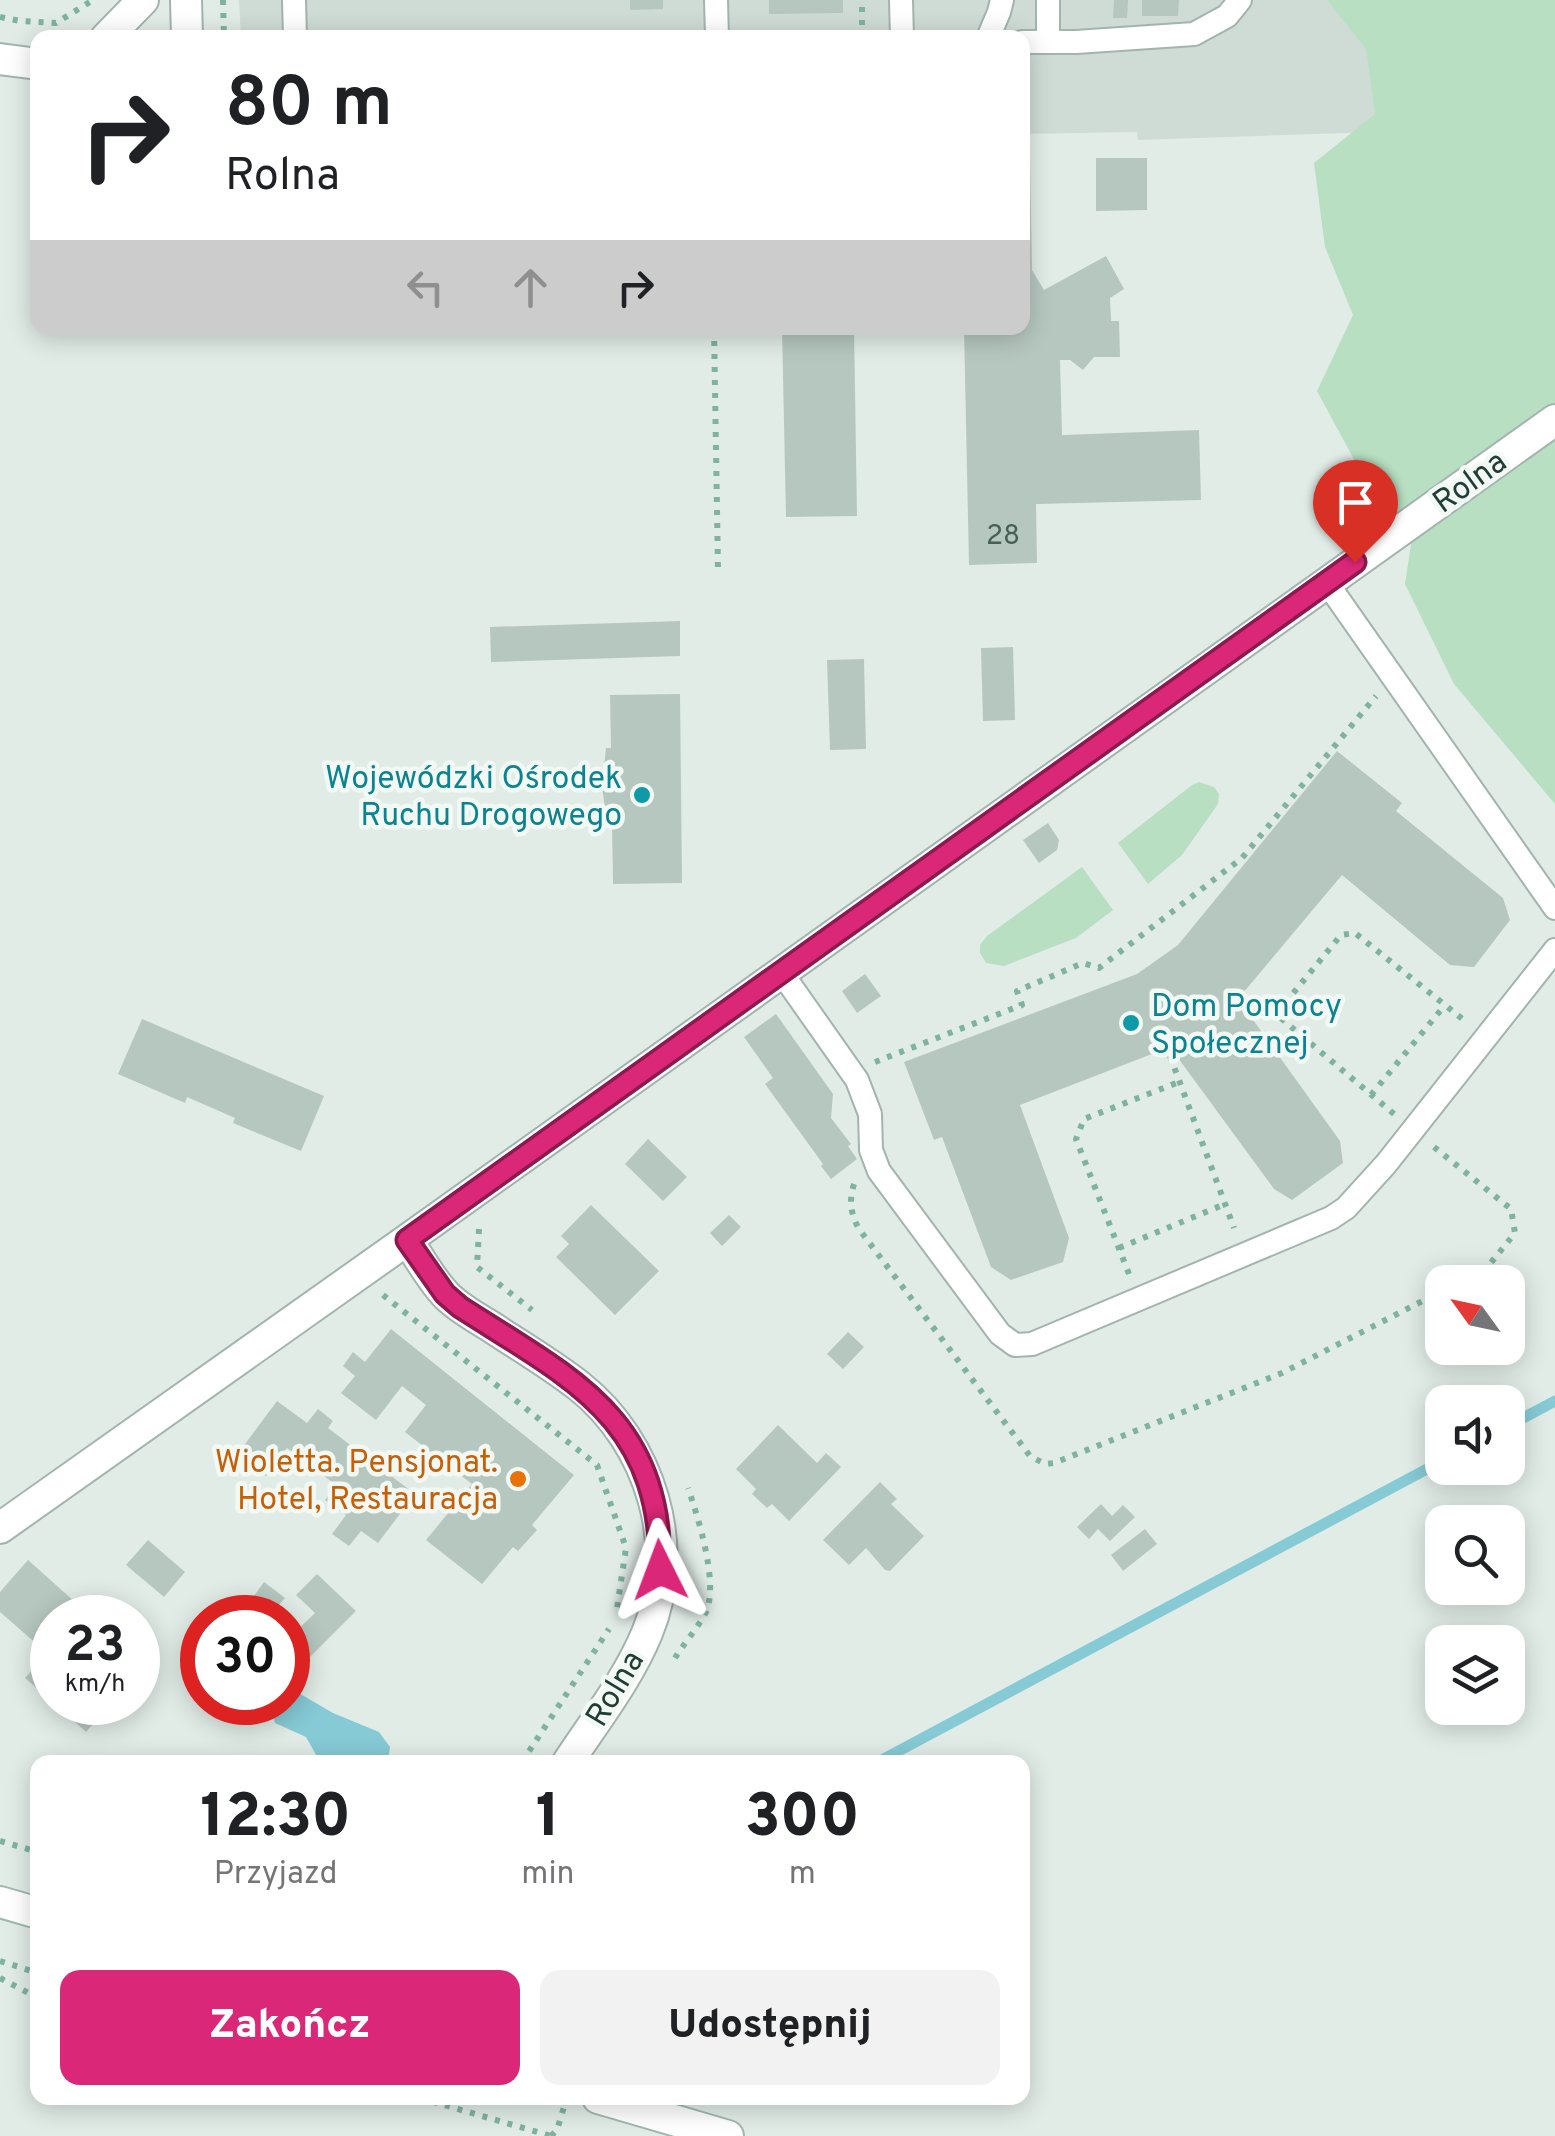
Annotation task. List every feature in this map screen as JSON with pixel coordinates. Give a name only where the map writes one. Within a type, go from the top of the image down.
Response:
[{"type":"street","points":[[114,30],[143,0]]},
{"type":"street","points":[[186,0],[187,30]]},
{"type":"street","points":[[0,59],[30,63]]},
{"type":"street","name":"Rolna","points":[[0,1528],[1555,420]]},
{"type":"street","name":"Rolna","points":[[407,1240],[445,1294],[460,1307],[555,1368],[597,1401],[627,1438],[650,1484],[660,1545],[654,1612],[634,1659],[572,1755]]},
{"type":"street","points":[[0,1902],[30,1911]]},
{"type":"street","points":[[622,2105],[728,2136]]},
{"type":"lane","points":[[294,0],[294,30]]},
{"type":"lane","points":[[716,0],[718,30]]},
{"type":"lane","points":[[901,0],[902,30]]},
{"type":"lane","points":[[991,30],[1002,0]]},
{"type":"lane","points":[[1048,0],[1048,42]]},
{"type":"lane","points":[[1030,42],[1194,34],[1227,16],[1240,0]]},
{"type":"lane","points":[[1327,583],[1555,908]]},
{"type":"lane","points":[[781,972],[857,1080],[870,1114],[871,1150],[879,1171],[989,1320],[1015,1345],[1032,1344],[1331,1218],[1346,1208],[1386,1164],[1555,950]]},
{"type":"path","points":[[0,16],[56,22],[93,0]]},
{"type":"path","points":[[223,0],[224,30]]},
{"type":"path","points":[[862,0],[862,30]]},
{"type":"path","points":[[714,335],[718,569]]},
{"type":"path","points":[[851,1071],[1022,1005],[1017,991],[1033,984],[1083,964],[1100,968],[1242,858],[1392,677]]},
{"type":"path","points":[[1486,1038],[1355,933],[1341,935],[1276,1014],[1510,1209],[1515,1233],[1489,1265]]},
{"type":"path","points":[[1371,1095],[1445,1005]]},
{"type":"path","points":[[1170,1056],[1244,1254]]},
{"type":"path","points":[[1138,1298],[1076,1139],[1084,1119],[1179,1082]]},
{"type":"path","points":[[874,1160],[854,1184],[850,1197],[853,1220],[1030,1456],[1045,1464],[1282,1373],[1425,1300]]},
{"type":"path","points":[[1119,1248],[1225,1204]]},
{"type":"path","points":[[372,1293],[384,1295],[597,1465],[626,1548],[616,1618],[527,1755]]},
{"type":"path","points":[[0,1841],[30,1850]]},
{"type":"path","points":[[0,1961],[30,1970]]},
{"type":"path","points":[[0,1978],[30,1994]]},
{"type":"path","points":[[444,2105],[551,2136],[564,2106]]},
{"type":"shaded area","points":[[239,0],[1406,0],[1409,131],[1138,140],[1137,132],[1030,134],[1030,30],[241,30]]},
{"type":"green space","points":[[1327,0],[1555,0],[1555,804],[1454,684],[1405,584],[1413,531],[1364,478],[1317,391],[1353,315],[1325,247],[1314,163],[1375,114],[1366,49]]},
{"type":"green space","points":[[1199,782],[1214,787],[1219,794],[1218,804],[1182,855],[1148,884],[1118,843]]},
{"type":"green space","points":[[1082,867],[1113,910],[1076,938],[1004,966],[986,963],[980,945],[987,936]]},
{"type":"water","points":[[310,1700],[379,1732],[390,1747],[389,1755],[316,1755],[306,1737],[279,1725],[310,1725]]},
{"type":"building","points":[[630,0],[663,0],[663,9],[630,10]]},
{"type":"building","points":[[769,0],[843,0],[843,13],[769,14]]},
{"type":"building","points":[[1114,0],[1128,0],[1127,18],[1113,18]]},
{"type":"building","points":[[1142,0],[1179,0],[1178,16],[1142,16]]},
{"type":"building","points":[[1096,158],[1147,158],[1147,210],[1096,211]]},
{"type":"building","points":[[1030,161],[1032,270],[1044,290],[1106,256],[1124,289],[1110,298],[1111,321],[1119,321],[1120,357],[1094,357],[1083,370],[1070,360],[1060,360],[1062,435],[1199,430],[1201,500],[1036,504],[1037,563],[969,565],[964,335],[1030,335]]},
{"type":"building","points":[[782,335],[854,335],[857,516],[786,517]]},
{"type":"building","points":[[680,621],[680,656],[491,662],[490,627]]},
{"type":"building","points":[[1013,647],[1015,720],[983,721],[981,648]]},
{"type":"building","points":[[864,659],[866,749],[830,750],[827,660]]},
{"type":"building","name":"Wojewódzki Ośrodek Ruchu Drogowego","points":[[680,694],[682,883],[613,884],[612,824],[607,824],[602,786],[606,748],[611,748],[610,695]]},
{"type":"building","name":"Dom Pomocy Społecznej","points":[[1337,751],[1402,803],[1396,811],[1503,898],[1510,920],[1474,967],[1450,965],[1342,875],[1238,999],[1340,1141],[1343,1163],[1292,1200],[1274,1189],[1170,1047],[1020,1105],[1069,1238],[1063,1262],[1011,1280],[991,1267],[942,1137],[934,1140],[904,1062],[1137,974],[1178,945]]},
{"type":"building","points":[[1048,823],[1059,840],[1057,850],[1039,863],[1023,840]]},
{"type":"building","points":[[865,974],[881,996],[857,1013],[842,991]]},
{"type":"building","points":[[776,1014],[833,1094],[831,1118],[857,1159],[831,1179],[765,1084],[773,1078],[744,1037]]},
{"type":"building","points":[[142,1019],[324,1096],[301,1151],[233,1123],[235,1118],[187,1097],[185,1103],[118,1074]]},
{"type":"building","points":[[648,1139],[687,1177],[663,1201],[625,1164]]},
{"type":"building","points":[[591,1205],[659,1271],[615,1315],[556,1257],[569,1244],[561,1236]]},
{"type":"building","points":[[729,1215],[741,1227],[722,1246],[710,1233]]},
{"type":"building","name":"Wioletta. Pensjonat. Hotel, Restauracja","points":[[391,1329],[574,1475],[532,1525],[537,1530],[518,1551],[513,1547],[482,1584],[426,1540],[472,1484],[405,1432],[426,1405],[402,1386],[376,1420],[341,1393],[355,1376],[343,1366],[353,1352],[365,1362]]},
{"type":"building","points":[[848,1332],[864,1347],[843,1369],[827,1354]]},
{"type":"building","points":[[277,1401],[307,1423],[318,1409],[333,1421],[328,1428],[415,1494],[378,1543],[361,1531],[349,1546],[332,1534],[346,1515],[325,1500],[336,1485],[287,1448],[266,1476],[237,1455]]},
{"type":"building","points":[[778,1425],[817,1463],[826,1453],[841,1467],[789,1521],[772,1504],[767,1508],[752,1494],[756,1489],[736,1469]]},
{"type":"building","points":[[880,1482],[897,1499],[891,1504],[924,1536],[890,1571],[866,1548],[849,1565],[823,1540]]},
{"type":"building","points":[[1101,1504],[1112,1516],[1123,1505],[1135,1517],[1110,1541],[1098,1529],[1089,1539],[1077,1527]]},
{"type":"building","points":[[1145,1529],[1157,1544],[1123,1571],[1111,1555]]},
{"type":"building","points":[[148,1540],[185,1572],[164,1597],[126,1565]]},
{"type":"building","points":[[28,1560],[67,1595],[30,1595],[30,1638],[0,1612],[0,1592]]},
{"type":"building","points":[[317,1574],[356,1611],[310,1657],[310,1618],[315,1613],[310,1608],[310,1595],[296,1595]]},
{"type":"building","points":[[264,1582],[281,1595],[255,1595]]},
{"type":"waterway","points":[[1525,1417],[1555,1401]]},
{"type":"waterway","points":[[891,1755],[1425,1470]]},
{"type":"place","name":"Wojewódzki Ośrodek Ruchu Drogowego","points":[[642,795]]},
{"type":"place","name":"Dom Pomocy Społecznej","points":[[1131,1023]]},
{"type":"place","name":"Wioletta. Pensjonat. Hotel, Restauracja","points":[[518,1479]]},
{"type":"route","points":[[660,1570],[657,1516],[650,1484],[615,1422],[577,1384],[445,1294],[407,1240],[1355,562]]}]
